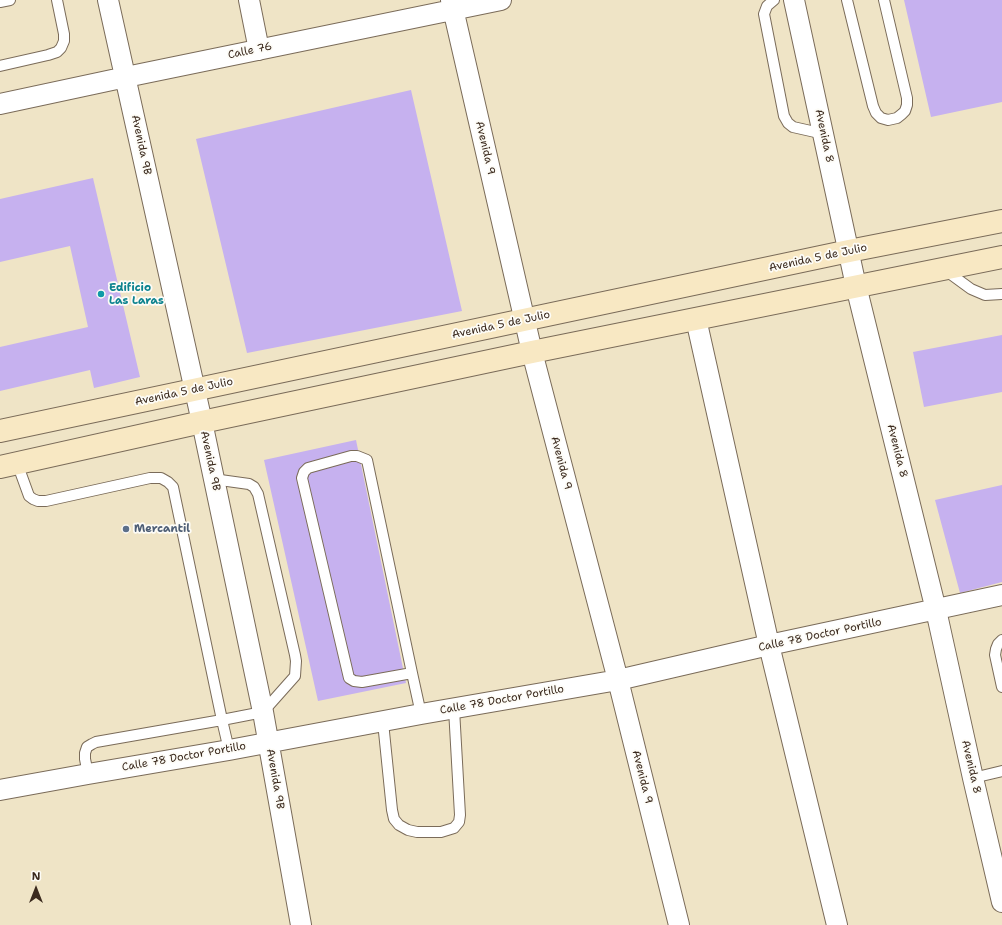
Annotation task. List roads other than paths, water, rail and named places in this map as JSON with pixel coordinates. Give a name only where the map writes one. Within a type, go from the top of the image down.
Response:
[{"type":"main road","name":"Avenida 5 de Julio","points":[[0,431],[849,251],[1002,221]]},
{"type":"main road","points":[[8,465],[532,352],[1002,257]]},
{"type":"street","name":"Avenida 9B","points":[[108,0],[202,422],[263,712],[301,925]]},
{"type":"street","points":[[249,0],[259,50]]},
{"type":"street","name":"Calle 76","points":[[0,104],[259,50],[452,5],[501,0]]},
{"type":"street","name":"Avenida 8","points":[[794,0],[856,286],[936,610],[1002,902]]},
{"type":"street","name":"Avenida 9","points":[[452,5],[532,352],[618,680],[679,925]]},
{"type":"street","points":[[696,319],[769,646],[837,925]]},
{"type":"street","name":"Calle 78 Doctor Portillo","points":[[0,790],[618,680],[1002,595]]},
{"type":"lane","points":[[0,2],[10,0]]},
{"type":"lane","points":[[0,66],[48,55],[57,52],[61,48],[64,41],[64,34],[58,0]]},
{"type":"lane","points":[[774,0],[767,6],[764,14],[784,116],[788,123],[793,127],[824,134]]},
{"type":"lane","points":[[846,0],[873,106],[876,113],[881,118],[888,120],[897,118],[905,111],[907,98],[884,0]]},
{"type":"lane","points":[[944,269],[971,289],[985,295],[1002,294]]},
{"type":"lane","points":[[412,673],[362,682],[354,681],[350,678],[302,478],[304,472],[308,468],[351,456],[357,456],[367,460],[421,714]]},
{"type":"lane","points":[[8,465],[30,496],[38,501],[46,501],[150,478],[161,478],[173,487],[229,750]]},
{"type":"lane","points":[[88,774],[85,753],[87,747],[96,742],[263,712],[295,676],[295,655],[258,494],[254,487],[249,484],[213,479]]},
{"type":"lane","points":[[1002,640],[998,644],[995,655],[1002,687]]},
{"type":"lane","points":[[383,722],[394,819],[399,825],[408,830],[417,832],[440,832],[454,828],[459,822],[460,815],[454,709]]},
{"type":"lane","points":[[973,778],[1002,771]]},
{"type":"place","name":"Edificio Las Laras","points":[[101,294]]},
{"type":"place","name":"Mercantil","points":[[126,529]]}]
